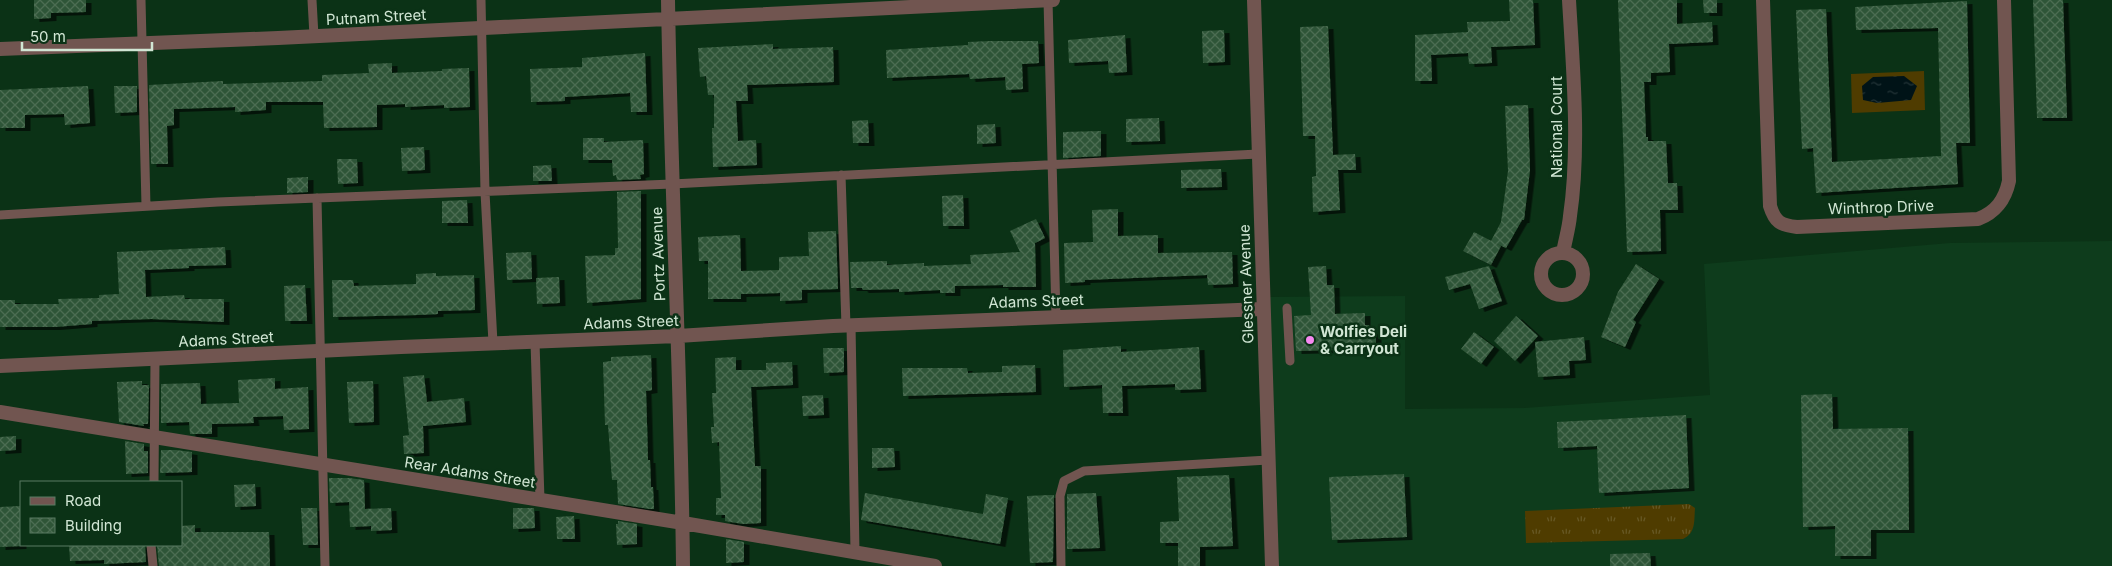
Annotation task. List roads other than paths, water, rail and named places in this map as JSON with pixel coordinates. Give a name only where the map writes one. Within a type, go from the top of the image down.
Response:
[{"type":"street","name":"Portz Avenue","points":[[668,0],[672,184],[681,408],[683,566]]},
{"type":"street","name":"Putnam Street","points":[[0,49],[314,36],[1053,0]]},
{"type":"street","name":"Glessner Avenue","points":[[1254,0],[1272,566]]},
{"type":"street","name":"National Court","points":[[1563,253],[1570,216],[1574,168],[1574,91],[1569,0]]},
{"type":"street","name":"Winthrop Drive","points":[[1763,0],[1770,206],[1774,218],[1784,225],[1797,227],[1978,219],[1990,214],[1999,205],[2006,194],[2009,181],[2004,0]]},
{"type":"street","name":"Adams Street","points":[[0,366],[678,336],[849,325],[1264,309]]},
{"type":"street","name":"Rear Adams Street","points":[[0,412],[935,566]]},
{"type":"lane","points":[[141,0],[146,206]]},
{"type":"lane","points":[[312,0],[314,36]]},
{"type":"lane","points":[[481,0],[485,192],[492,343]]},
{"type":"lane","points":[[1048,0],[1056,317]]},
{"type":"lane","points":[[0,215],[146,206],[672,184],[1258,154]]},
{"type":"lane","points":[[841,175],[849,325],[855,552]]},
{"type":"lane","points":[[317,198],[325,566]]},
{"type":"lane","points":[[1287,308],[1290,361]]},
{"type":"lane","points":[[535,342],[540,500]]},
{"type":"lane","points":[[154,359],[154,481]]},
{"type":"lane","points":[[1061,566],[1060,496],[1064,481],[1084,471],[1268,460]]},
{"type":"lane","points":[[151,546],[152,566]]},
{"type":"water","points":[[1904,76],[1917,86],[1911,100],[1877,103],[1863,100],[1862,86],[1873,77]]},
{"type":"place","name":"Wolfies Deli & Carryout","points":[[1310,340]]}]
